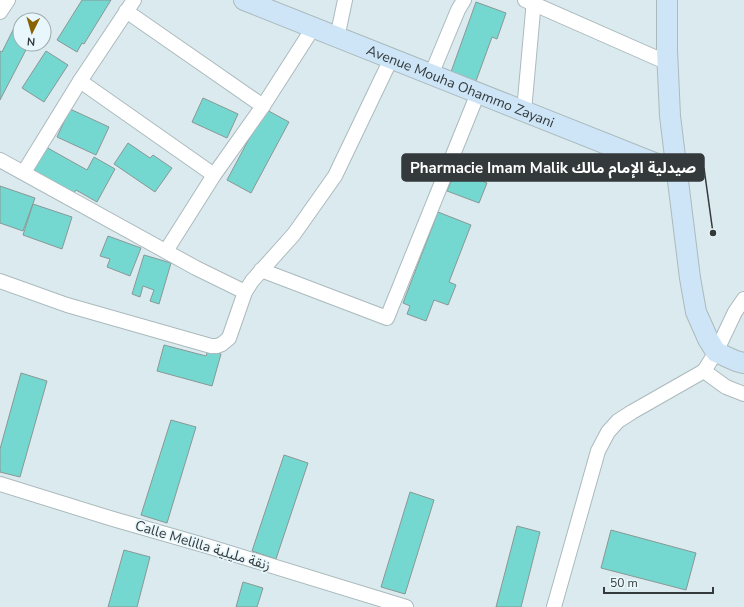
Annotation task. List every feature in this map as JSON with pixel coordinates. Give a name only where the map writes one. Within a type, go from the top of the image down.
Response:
[{"type":"street","points":[[0,12],[8,0]]},
{"type":"street","name":"Avenue Mouha Ohammo Zayani","points":[[244,0],[677,172]]},
{"type":"street","points":[[337,38],[345,0]]},
{"type":"street","points":[[431,74],[458,10],[464,0]]},
{"type":"street","points":[[667,0],[670,116],[690,278],[696,312],[708,340],[716,352],[744,363]]},
{"type":"street","points":[[524,111],[531,1],[668,63]]},
{"type":"street","points":[[24,172],[80,81],[130,5],[263,106]]},
{"type":"street","points":[[166,251],[214,175],[263,106],[313,28]]},
{"type":"street","points":[[0,281],[67,305],[212,346],[222,344],[229,338],[245,292],[252,281],[294,234],[335,176],[391,59]]},
{"type":"street","points":[[80,81],[214,175]]},
{"type":"street","points":[[261,270],[387,318],[478,93]]},
{"type":"street","points":[[0,160],[196,268],[245,292]]},
{"type":"street","points":[[554,607],[598,451],[608,432],[618,421],[632,412],[704,371],[716,352],[735,312],[744,299]]},
{"type":"street","points":[[704,371],[726,387],[744,394]]},
{"type":"street","name":"Calle Melilla زنقة مليلية","points":[[0,484],[406,607]]},
{"type":"building","points":[[82,0],[111,0],[84,44],[82,43],[77,52],[57,40]]},
{"type":"building","points":[[476,2],[506,13],[497,39],[492,37],[476,81],[451,72]]},
{"type":"building","points":[[12,32],[12,52],[25,52],[0,100],[0,51],[2,52]]},
{"type":"building","points":[[45,52],[68,65],[44,102],[22,88]]},
{"type":"building","points":[[203,98],[238,114],[227,138],[192,122]]},
{"type":"building","points":[[70,109],[109,127],[96,155],[57,137]]},
{"type":"building","points":[[265,109],[289,122],[251,193],[227,180]]},
{"type":"building","points":[[128,143],[150,158],[153,155],[172,168],[155,192],[114,164]]},
{"type":"building","points":[[46,147],[87,170],[94,157],[115,169],[97,202],[76,190],[74,193],[33,170]]},
{"type":"building","points":[[477,160],[491,165],[484,182],[487,183],[479,203],[447,191],[456,170],[471,176]]},
{"type":"building","points":[[0,186],[35,198],[23,231],[0,223]]},
{"type":"building","points":[[33,204],[72,217],[62,249],[23,235]]},
{"type":"building","points":[[438,212],[471,225],[449,282],[456,285],[448,305],[434,300],[426,321],[407,314],[410,306],[403,303]]},
{"type":"building","points":[[108,236],[141,248],[130,276],[107,267],[110,259],[100,256]]},
{"type":"building","points":[[144,255],[171,263],[159,304],[150,301],[154,290],[143,286],[140,297],[132,294]]},
{"type":"building","points":[[164,345],[206,356],[208,350],[221,354],[212,386],[157,371]]},
{"type":"building","points":[[21,373],[47,381],[20,477],[0,472],[0,449]]},
{"type":"building","points":[[171,420],[196,427],[167,523],[141,515]]},
{"type":"building","points":[[284,455],[308,463],[276,559],[252,551]]},
{"type":"building","points":[[410,492],[434,500],[405,594],[381,587]]},
{"type":"building","points":[[517,526],[540,532],[521,607],[496,607]]},
{"type":"building","points":[[611,530],[696,553],[686,590],[601,568]]},
{"type":"building","points":[[124,550],[150,557],[137,607],[108,607]]},
{"type":"building","points":[[243,582],[263,588],[257,607],[236,607]]},
{"type":"place","name":"Pharmacie Imam Malik صيدلية الإمام مالك","points":[[713,233]]}]
